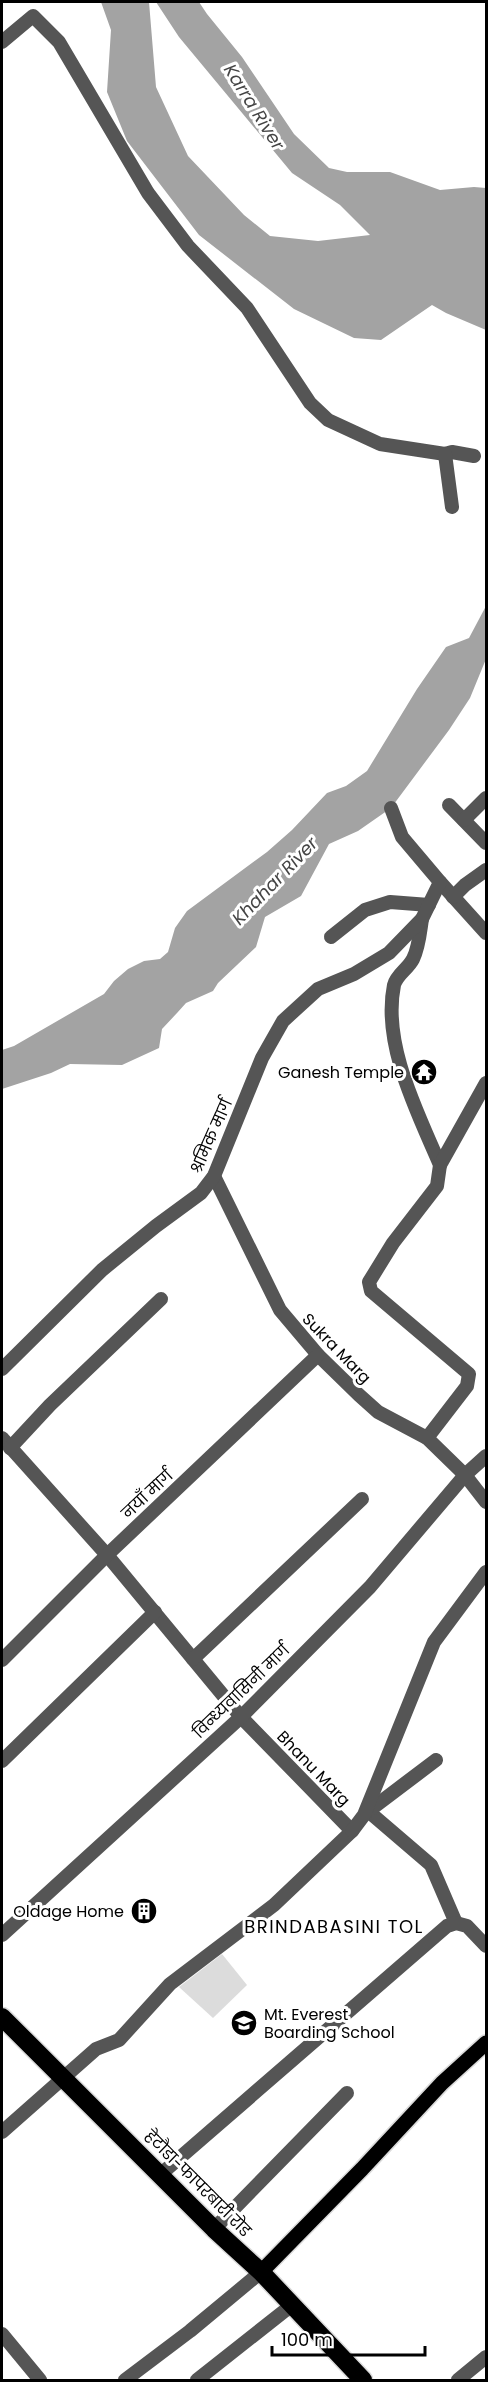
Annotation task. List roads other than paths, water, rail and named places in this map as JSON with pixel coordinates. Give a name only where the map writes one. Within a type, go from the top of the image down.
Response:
[{"type":"highway","name":"हेटौडा-फापरबारी रोड","points":[[2,2017],[162,2174],[214,2229],[261,2272],[363,2380]]},
{"type":"main road","points":[[261,2272],[442,2083],[486,2043]]},
{"type":"street","points":[[2,42],[33,16],[59,42],[148,193],[188,246],[247,308],[310,403],[328,420],[380,444],[474,456]]},
{"type":"street","points":[[445,454],[452,507]]},
{"type":"street","points":[[464,820],[486,798]]},
{"type":"street","points":[[449,805],[486,843]]},
{"type":"street","points":[[391,808],[402,837],[486,933]]},
{"type":"street","points":[[453,897],[486,870]]},
{"type":"street","name":"श्रमिक मार्ग","points":[[2,1370],[102,1270],[201,1193],[214,1176],[262,1058],[283,1021],[318,989],[354,974],[389,952],[422,919],[440,882]]},
{"type":"street","points":[[331,937],[364,910],[390,902],[429,905]]},
{"type":"street","points":[[422,919],[412,961],[395,981],[390,1024],[394,1048],[440,1165]]},
{"type":"street","points":[[427,1438],[467,1386],[469,1374],[370,1291],[369,1282],[393,1243],[437,1186],[440,1165],[486,1083]]},
{"type":"street","name":"Sukra Marg","points":[[214,1176],[280,1310],[318,1355],[378,1412],[427,1438],[465,1475],[486,1502]]},
{"type":"street","points":[[6,1443],[50,1405],[161,1299]]},
{"type":"street","name":"नयाँ मार्ग","points":[[2,1660],[107,1555],[318,1355]]},
{"type":"street","name":"Bhanu Marg","points":[[2,2132],[96,2049],[119,2040],[170,1984],[274,1905],[352,1831],[241,1717],[107,1555],[6,1443]]},
{"type":"street","name":"विन्ध्यवासिनी मार्ग","points":[[2,1935],[241,1717],[370,1587],[465,1475],[486,1456]]},
{"type":"street","points":[[193,1659],[362,1499]]},
{"type":"street","points":[[366,1813],[434,1642],[486,1572]]},
{"type":"street","points":[[2,1761],[155,1612]]},
{"type":"street","points":[[352,1831],[366,1813],[436,1760]]},
{"type":"street","points":[[366,1813],[431,1865],[456,1923]]},
{"type":"street","points":[[162,2174],[447,1926],[456,1923],[467,1926],[486,1946]]},
{"type":"street","points":[[214,2229],[347,2093]]},
{"type":"street","points":[[125,2380],[190,2331],[261,2272]]},
{"type":"street","points":[[197,2380],[292,2305]]},
{"type":"street","points":[[2,2334],[37,2379]]},
{"type":"street","points":[[458,2380],[486,2357]]},
{"type":"water","name":"Karra River","points":[[101,2],[149,2],[156,87],[188,156],[244,215],[270,236],[318,241],[370,235],[340,205],[292,173],[179,37],[156,2],[199,2],[242,57],[294,134],[329,168],[347,172],[390,172],[440,190],[486,188],[486,330],[432,305],[381,340],[354,338],[294,309],[199,235],[127,141],[107,92],[111,30]]},
{"type":"water","name":"Khahar River","points":[[486,606],[486,659],[470,698],[449,730],[391,808],[358,831],[329,844],[301,896],[265,917],[256,947],[218,983],[213,991],[186,1003],[162,1029],[159,1048],[122,1065],[70,1064],[51,1073],[2,1089],[2,1050],[14,1046],[104,994],[128,969],[144,961],[160,959],[168,952],[175,928],[187,911],[267,852],[292,830],[327,793],[346,786],[367,771],[417,689],[446,647],[469,638]]},
{"type":"place","name":"Ganesh Temple","points":[[424,1072]]},
{"type":"place","name":"Oldage Home","points":[[144,1911]]},
{"type":"place","name":"Mt. Everest Boarding School","points":[[244,2023]]},
{"type":"district","name":"BRINDABASINI TOL","points":[[334,1927]]}]
